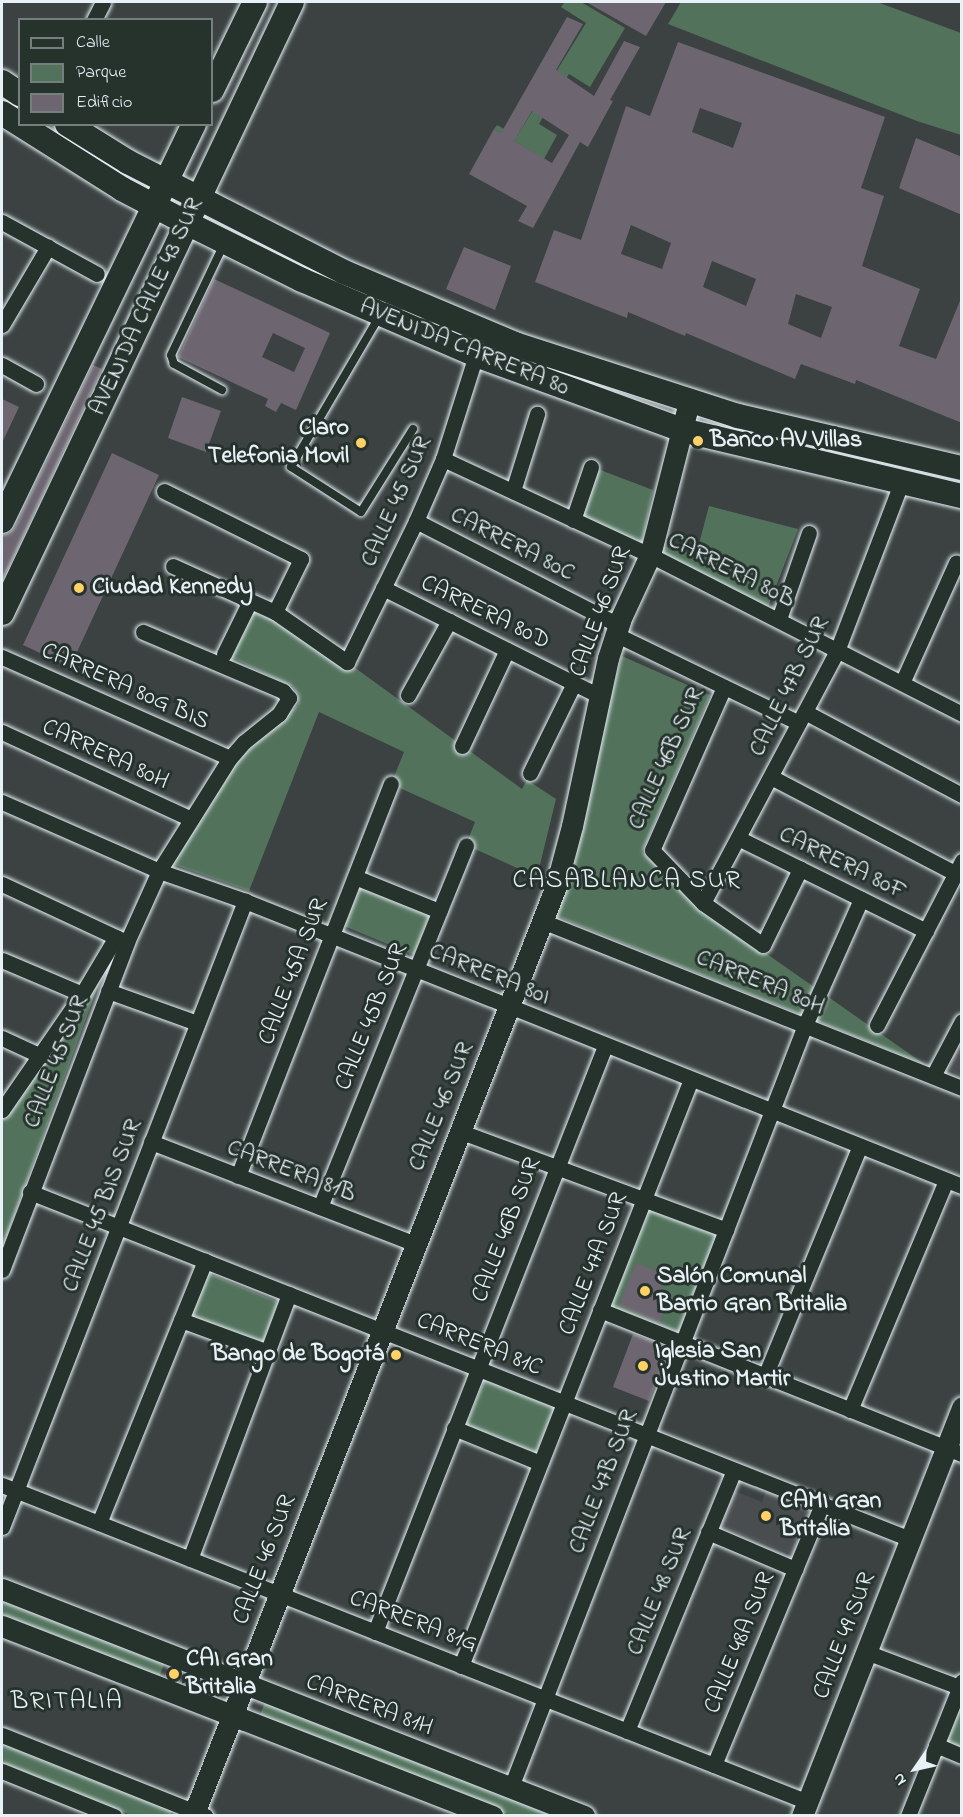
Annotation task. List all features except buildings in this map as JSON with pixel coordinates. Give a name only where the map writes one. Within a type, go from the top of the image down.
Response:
[{"type":"main road","points":[[213,88],[255,2]]},
{"type":"main road","name":"AVENIDA CALLE 43 SUR","points":[[2,613],[292,2]]},
{"type":"main road","points":[[2,82],[18,93]]},
{"type":"main road","name":"AVENIDA CARRERA 80","points":[[2,113],[18,123]]},
{"type":"main road","name":"AVENIDA CARRERA 80","points":[[22,126],[99,175],[225,243],[380,315],[476,355],[682,429],[962,496]]},
{"type":"main road","name":"AVENIDA CARRERA 80","points":[[70,126],[128,162],[166,182],[344,272],[453,320],[567,362],[689,402],[786,429],[962,468]]},
{"type":"main road","name":"AVENIDA CALLE 43 SUR","points":[[2,521],[193,126]]},
{"type":"street","points":[[95,18],[103,2]]},
{"type":"street","points":[[2,222],[97,274]]},
{"type":"street","points":[[2,325],[48,248]]},
{"type":"street","name":"CALLE 45 SUR","points":[[274,612],[347,662],[416,521],[443,459],[476,355]]},
{"type":"street","points":[[2,365],[36,384]]},
{"type":"street","name":"CALLE 46 SUR","points":[[198,1814],[279,1594],[560,873],[572,826],[598,695],[617,630],[650,555],[689,402]]},
{"type":"street","points":[[513,491],[537,414]]},
{"type":"street","name":"CARRERA 80B","points":[[443,459],[650,555],[962,714]]},
{"type":"street","points":[[573,520],[591,467]]},
{"type":"street","name":"CALLE 47B SUR","points":[[703,903],[837,651],[901,483]]},
{"type":"street","points":[[164,491],[301,559],[274,612],[173,566]]},
{"type":"street","name":"CARRERA 80C","points":[[416,521],[724,687],[802,718],[962,795]]},
{"type":"street","points":[[779,619],[809,532]]},
{"type":"street","points":[[903,683],[956,563]]},
{"type":"street","name":"CARRERA 80D","points":[[383,588],[598,695]]},
{"type":"street","points":[[224,654],[250,601]]},
{"type":"street","points":[[408,695],[449,621]]},
{"type":"street","name":"CALLE 45 SUR","points":[[2,1270],[108,992],[121,939],[159,871],[230,758],[244,742],[279,714],[289,698],[283,691],[143,632]]},
{"type":"street","points":[[462,746],[507,650]]},
{"type":"street","name":"CARRERA 80G BIS","points":[[2,657],[230,758]]},
{"type":"street","points":[[530,773],[574,683]]},
{"type":"street","name":"CALLE 46B SUR","points":[[703,903],[652,850],[724,687]]},
{"type":"street","name":"CARRERA 80H","points":[[2,732],[191,819]]},
{"type":"street","points":[[771,777],[958,867],[877,1024]]},
{"type":"street","name":"CALLE 45A SUR","points":[[238,1176],[391,784]]},
{"type":"street","name":"CARRERA 80I","points":[[2,802],[159,871],[245,901],[509,1008],[962,1186]]},
{"type":"street","name":"CARRERA 80F","points":[[738,838],[926,931]]},
{"type":"street","name":"CALLE 45B SUR","points":[[320,1207],[466,845]]},
{"type":"street","points":[[703,903],[763,945],[800,869]]},
{"type":"street","points":[[355,877],[439,911]]},
{"type":"street","points":[[2,884],[121,939],[2,1110]]},
{"type":"street","points":[[805,1025],[861,899]]},
{"type":"street","name":"CALLE 45 BIS SUR","points":[[2,1527],[9,1487],[119,1227],[245,901]]},
{"type":"street","name":"CARRERA 80H","points":[[542,921],[962,1088]]},
{"type":"street","points":[[2,960],[82,994]]},
{"type":"street","points":[[108,992],[197,1023]]},
{"type":"street","points":[[933,1076],[962,1021]]},
{"type":"street","name":"CALLE 47B SUR","points":[[511,1787],[805,1025]]},
{"type":"street","points":[[2,1038],[41,1056]]},
{"type":"street","name":"CALLE 46B SUR","points":[[375,1632],[605,1046]]},
{"type":"street","name":"CALLE 47A SUR","points":[[461,1666],[691,1079]]},
{"type":"street","points":[[459,1131],[726,1230]]},
{"type":"street","name":"CARRERA 81B","points":[[151,1142],[416,1244]]},
{"type":"street","points":[[765,1376],[860,1146]]},
{"type":"street","points":[[850,1410],[946,1180]]},
{"type":"street","name":"CARRERA 81C","points":[[30,1192],[910,1539]]},
{"type":"street","points":[[99,1523],[205,1261]]},
{"type":"street","points":[[190,1559],[289,1294]]},
{"type":"street","points":[[600,1310],[954,1451]]},
{"type":"street","points":[[182,1320],[268,1352]]},
{"type":"street","name":"CALLE 49 SUR","points":[[805,1809],[910,1539],[954,1451],[962,1407]]},
{"type":"street","points":[[454,1428],[540,1463]]},
{"type":"street","name":"CALLE 48 SUR","points":[[627,1731],[734,1470]]},
{"type":"street","name":"CARRERA 81G","points":[[9,1487],[714,1765],[805,1809]]},
{"type":"street","name":"CALLE 48A SUR","points":[[714,1765],[822,1504]]},
{"type":"street","points":[[708,1532],[795,1569]]},
{"type":"street","name":"CARRERA 81H","points":[[2,1589],[244,1685],[585,1815]]},
{"type":"street","points":[[2,1626],[492,1815]]},
{"type":"street","points":[[866,1652],[961,1685],[908,1815]]},
{"type":"street","points":[[2,1736],[198,1814]]},
{"type":"street","points":[[936,1745],[962,1756]]},
{"type":"street","points":[[2,1772],[114,1815]]},
{"type":"lane","points":[[222,390],[174,364],[171,355],[225,243]]},
{"type":"lane","points":[[380,315],[291,467],[361,512],[413,429]]},
{"type":"shaded area","points":[[961,1042],[961,1076],[948,1069]]},
{"type":"shaded area","name":"CAMI Gran Britalia","points":[[767,1489],[813,1506],[795,1555],[719,1526],[732,1490],[762,1502]]},
{"type":"green space","points":[[565,2],[581,2],[625,28],[590,87],[569,74],[556,94],[546,88],[586,23],[561,7]]},
{"type":"green space","points":[[681,2],[877,2],[961,33],[961,135],[917,121],[668,24]]},
{"type":"green space","points":[[543,94],[553,100],[539,124],[557,135],[544,159],[494,129],[497,125],[517,136]]},
{"type":"green space","points":[[595,468],[653,490],[641,546],[579,517]]},
{"type":"green space","points":[[709,506],[798,529],[768,607],[661,554],[663,546],[696,555]]},
{"type":"green space","points":[[246,609],[274,617],[347,662],[522,789],[527,780],[556,799],[537,877],[466,845],[475,822],[391,784],[404,752],[319,712],[249,891],[172,864],[234,763],[298,705],[298,695],[293,687],[224,654]]},
{"type":"green space","points":[[622,656],[710,695],[642,852],[704,910],[924,1064],[556,916],[576,858],[597,747]]},
{"type":"green space","points":[[362,883],[431,911],[414,955],[344,926]]},
{"type":"green space","points":[[116,937],[37,1152],[2,1249],[2,1110]]},
{"type":"green space","points":[[646,1205],[719,1233],[680,1333],[608,1305]]},
{"type":"green space","points":[[207,1273],[281,1303],[264,1346],[190,1316]]},
{"type":"green space","points":[[485,1378],[555,1407],[536,1453],[466,1425]]},
{"type":"green space","points":[[2,1597],[165,1662],[159,1677],[2,1614]]},
{"type":"green space","points":[[265,1702],[560,1815],[511,1815],[259,1718]]},
{"type":"green space","points":[[961,1705],[961,1748],[947,1742]]},
{"type":"green space","points":[[2,1744],[172,1811],[170,1815],[131,1815],[2,1765]]},
{"type":"place","name":"Banco AV Villas","points":[[698,441]]},
{"type":"place","name":"Claro Telefonia Movil","points":[[361,443]]},
{"type":"place","name":"Ciudad Kennedy","points":[[79,588]]},
{"type":"place","name":"Salón Comunal Barrio Gran Britalia","points":[[645,1291]]},
{"type":"place","name":"Bango de Bogotá","points":[[396,1355]]},
{"type":"place","name":"Iglesia San Justino Martir","points":[[643,1366]]},
{"type":"place","name":"CAMI Gran Britalia","points":[[766,1516]]},
{"type":"place","name":"CAI Gran Britalia","points":[[174,1674]]},
{"type":"district","name":"CASABLANCA SUR","points":[[627,882]]},
{"type":"district","name":"BRITALIA","points":[[67,1703]]}]
